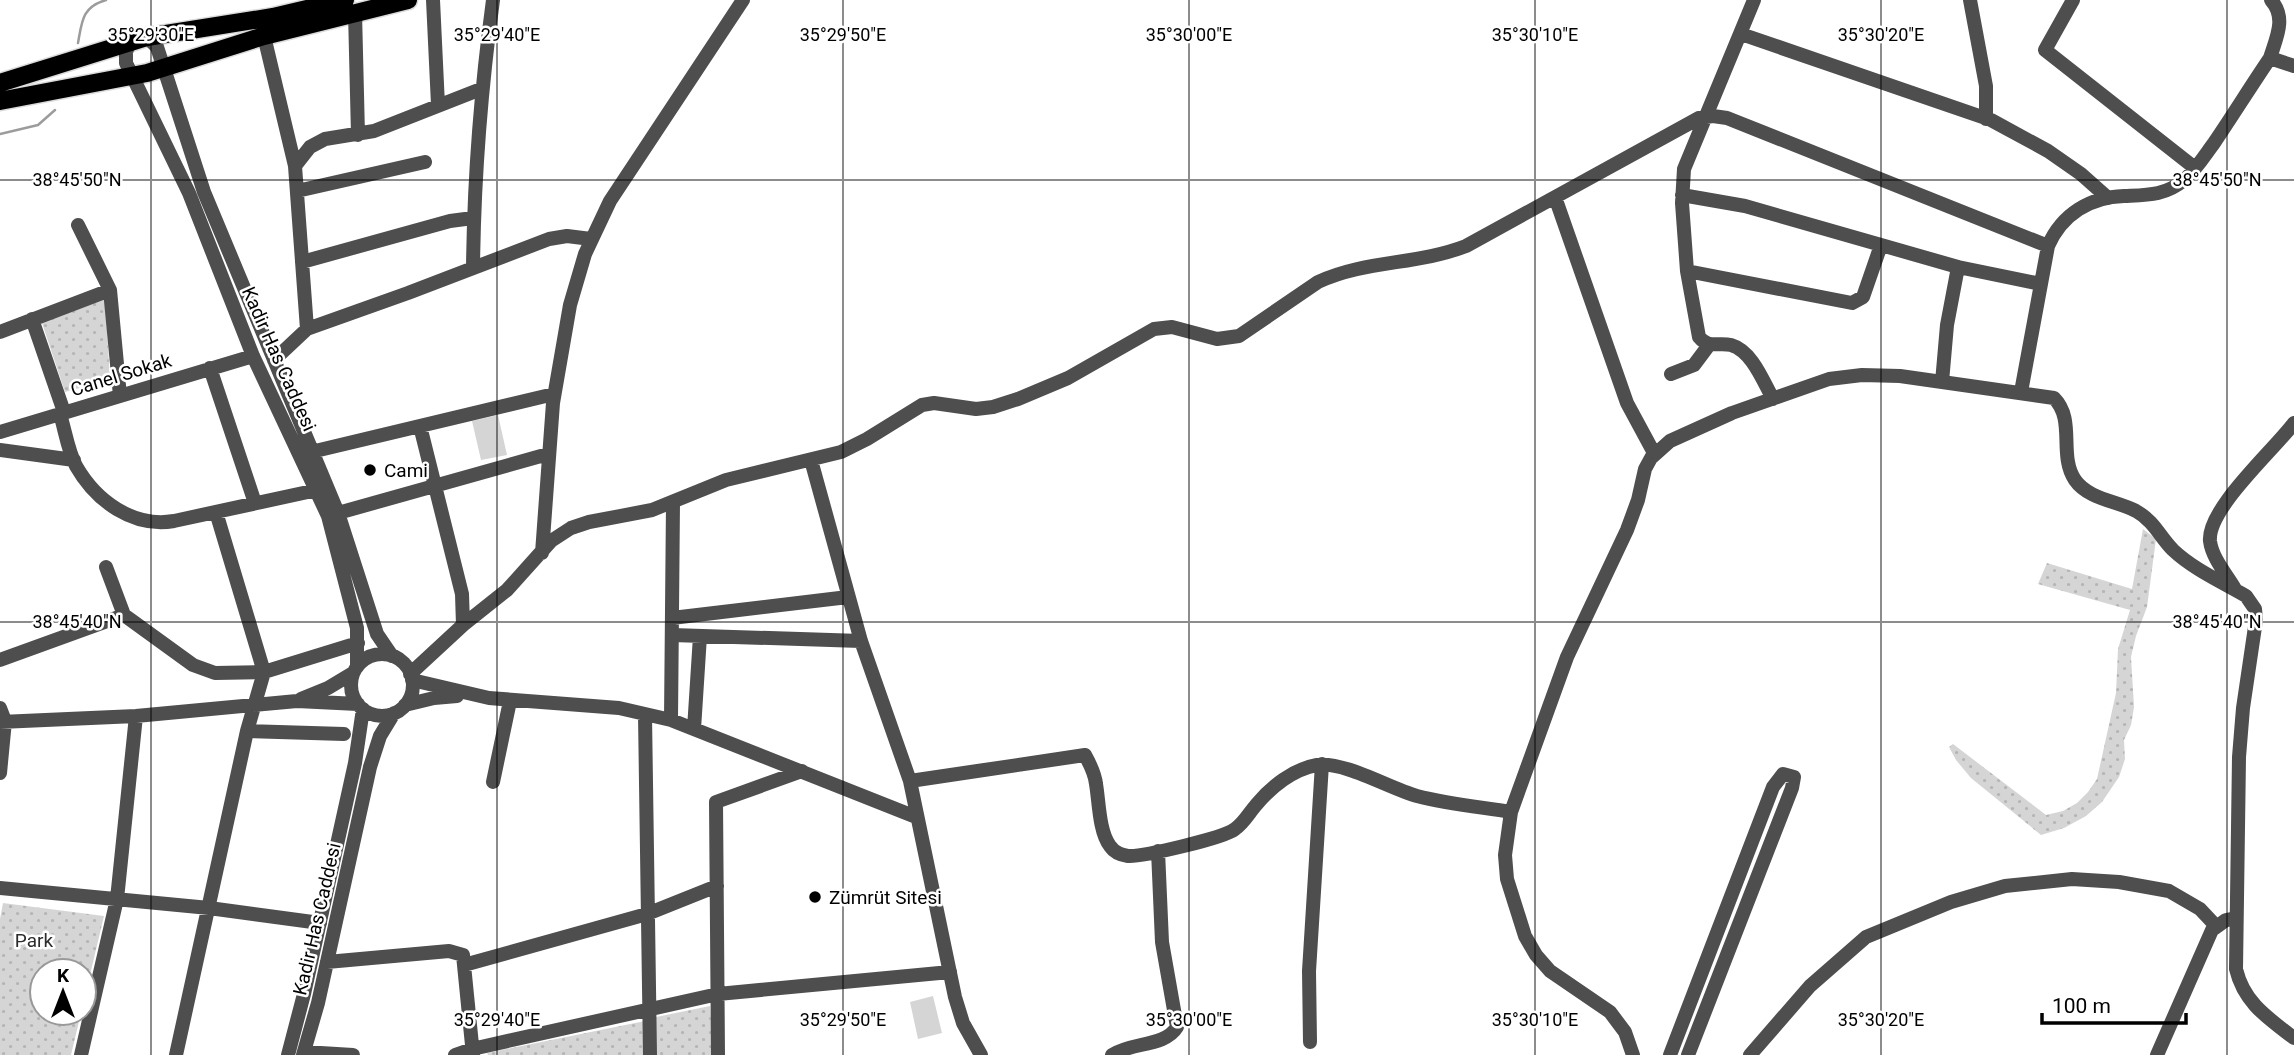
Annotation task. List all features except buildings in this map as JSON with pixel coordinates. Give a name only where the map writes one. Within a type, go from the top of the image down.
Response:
[{"type":"main road","points":[[0,83],[139,39],[350,6],[408,0]]},
{"type":"main road","points":[[0,101],[163,67],[350,6]]},
{"type":"street","points":[[433,0],[438,105]]},
{"type":"street","points":[[473,268],[473,218],[481,89],[494,0]]},
{"type":"street","points":[[542,553],[554,394],[574,289],[591,239],[610,201],[743,0]]},
{"type":"street","points":[[1754,0],[1684,169],[1682,195],[1687,271],[1697,334],[1701,341],[1709,345],[1728,345],[1743,352],[1773,399]]},
{"type":"street","points":[[1970,0],[1986,86],[1986,119]]},
{"type":"street","points":[[2073,0],[2045,50],[2195,168]]},
{"type":"street","points":[[2021,392],[2048,246],[2056,230],[2074,211],[2092,202],[2108,198],[2147,196],[2163,192],[2184,180],[2270,58],[2280,21],[2279,12],[2271,0]]},
{"type":"street","points":[[350,6],[358,135]]},
{"type":"street","points":[[1741,34],[1986,119],[2048,151],[2081,174],[2108,198]]},
{"type":"street","points":[[264,36],[295,166],[307,329]]},
{"type":"street","points":[[131,75],[126,64],[126,52],[139,39]]},
{"type":"street","name":"Kadir Has Caddesi","points":[[139,39],[157,47],[204,192],[338,513],[367,610],[377,634],[392,656]]},
{"type":"street","points":[[2270,58],[2294,66]]},
{"type":"street","name":"Kadir Has Caddesi","points":[[131,75],[190,193],[253,356],[328,516],[357,628],[355,670]]},
{"type":"street","points":[[295,166],[304,153],[317,143],[333,137],[358,135],[383,128],[481,89]]},
{"type":"street","points":[[411,677],[463,625],[507,590],[557,536],[580,525],[635,515],[726,480],[811,460],[854,446],[922,405],[985,408],[1026,396],[1068,378],[1154,329],[1172,327],[1217,339],[1239,336],[1330,276],[1358,268],[1419,260],[1451,252],[1688,124],[1706,117],[1727,118],[2048,246]]},
{"type":"street","points":[[297,191],[425,162]]},
{"type":"street","points":[[1682,195],[1745,206],[1958,267],[2041,284]]},
{"type":"street","points":[[1555,197],[1628,404],[1654,453]]},
{"type":"street","points":[[302,262],[450,221],[473,218]]},
{"type":"street","points":[[78,225],[110,290],[120,396]]},
{"type":"street","points":[[274,360],[307,329],[556,237],[591,239]]},
{"type":"street","points":[[1687,271],[1852,303],[1863,297],[1881,245]]},
{"type":"street","points":[[1942,383],[1947,325],[1958,267]]},
{"type":"street","points":[[0,332],[110,290]]},
{"type":"street","points":[[32,319],[74,460],[103,498],[124,514],[136,520],[166,522],[317,490]]},
{"type":"street","points":[[1671,374],[1693,365],[1709,345]]},
{"type":"street","name":"Canel Sokak","points":[[0,432],[253,356]]},
{"type":"street","points":[[210,368],[255,503]]},
{"type":"street","points":[[1633,1055],[1625,1032],[1616,1018],[1550,971],[1530,946],[1505,867],[1505,845],[1511,812],[1567,656],[1630,523],[1645,469],[1654,453],[1670,440],[1773,399],[1829,379],[1846,376],[1900,376],[2054,398],[2060,405],[2065,420],[2068,464],[2081,487],[2138,512],[2159,530],[2172,549],[2249,600],[2255,609],[2256,620],[2240,745],[2236,969],[2245,994],[2262,1014],[2294,1038]]},
{"type":"street","points":[[311,452],[554,394]]},
{"type":"street","points":[[2236,590],[2213,551],[2210,539],[2214,520],[2239,486],[2294,423]]},
{"type":"street","points":[[420,426],[462,594],[463,625]]},
{"type":"street","points":[[0,450],[74,460]]},
{"type":"street","points":[[338,513],[548,454]]},
{"type":"street","points":[[811,460],[861,641],[910,781],[959,1010],[981,1055]]},
{"type":"street","points":[[671,720],[673,502]]},
{"type":"street","points":[[176,1055],[247,731],[264,672],[216,512]]},
{"type":"street","points":[[106,567],[124,615],[200,669],[221,673],[264,672],[358,643]]},
{"type":"street","points":[[672,618],[848,597]]},
{"type":"street","points":[[0,660],[124,615]]},
{"type":"street","points":[[672,635],[861,641]]},
{"type":"street","points":[[694,729],[700,636]]},
{"type":"street","points":[[297,701],[328,688],[373,656],[392,656],[403,663],[411,677],[411,693],[400,709]]},
{"type":"street","points":[[355,670],[352,692],[360,707]]},
{"type":"street","points":[[411,677],[469,695],[510,701],[619,708],[671,720],[916,817]]},
{"type":"street","points":[[0,773],[2,717],[136,716],[297,701],[360,707],[381,716],[433,698],[469,695]]},
{"type":"street","points":[[493,782],[510,701]]},
{"type":"street","name":"Kadir Has Caddesi","points":[[288,1055],[320,923],[356,753],[360,707]]},
{"type":"street","name":"Kadir Has Caddesi","points":[[304,1054],[370,767],[380,736],[400,709]]},
{"type":"street","points":[[645,715],[650,1055]]},
{"type":"street","points":[[81,1055],[117,899],[136,716]]},
{"type":"street","points":[[247,731],[344,734]]},
{"type":"street","points":[[910,781],[1085,755],[1096,779],[1105,836],[1110,847],[1126,856],[1228,834],[1240,825],[1262,798],[1278,784],[1304,768],[1322,764],[1338,766],[1398,790],[1430,799],[1511,812]]},
{"type":"street","points":[[1310,1042],[1309,971],[1322,764]]},
{"type":"street","points":[[718,1055],[716,802],[802,771]]},
{"type":"street","points":[[1670,1055],[1773,787],[1783,774],[1794,777],[1688,1055]]},
{"type":"street","points":[[1112,1055],[1122,1049],[1166,1037],[1177,1027],[1163,942],[1158,851]]},
{"type":"street","points":[[1750,1055],[1810,986],[1866,937],[1951,902],[2005,886],[2073,879],[2119,882],[2169,891],[2200,909],[2216,926]]},
{"type":"street","points":[[464,965],[647,915],[717,887]]},
{"type":"street","points":[[0,888],[209,908],[320,923]]},
{"type":"street","points":[[2157,1055],[2216,926],[2236,918]]},
{"type":"street","points":[[327,962],[449,951],[463,955],[473,1052]]},
{"type":"street","points":[[455,1055],[718,994],[950,972]]},
{"type":"street","points":[[304,1054],[353,1055]]},
{"type":"green space","points":[[105,297],[110,380],[65,392],[42,323]]},
{"type":"green space","points":[[498,415],[507,455],[481,460],[472,421]]},
{"type":"green space","points":[[2143,529],[2156,539],[2147,607],[2131,657],[2134,707],[2131,725],[2124,740],[2125,759],[2119,777],[2102,802],[2086,816],[2064,828],[2041,835],[1971,778],[1949,747],[1953,744],[2046,815],[2063,811],[2077,803],[2088,792],[2097,779],[2116,693],[2118,649],[2130,610],[2038,584],[2047,563],[2132,589]]},
{"type":"green space","name":"Park","points":[[3,903],[104,916],[94,957],[28,957],[28,1027],[78,1027],[71,1055],[0,1055],[0,919]]},
{"type":"green space","points":[[933,996],[942,1033],[918,1039],[910,1002]]},
{"type":"green space","points":[[710,1006],[713,1055],[656,1055],[656,1017]]},
{"type":"green space","points":[[645,1021],[646,1055],[487,1053]]},
{"type":"waterway","points":[[78,43],[84,16],[92,7],[106,0]]},
{"type":"waterway","points":[[0,134],[38,125],[55,110]]},
{"type":"place","name":"Cami","points":[[370,470]]},
{"type":"place","name":"Zümrüt Sitesi","points":[[815,897]]}]
